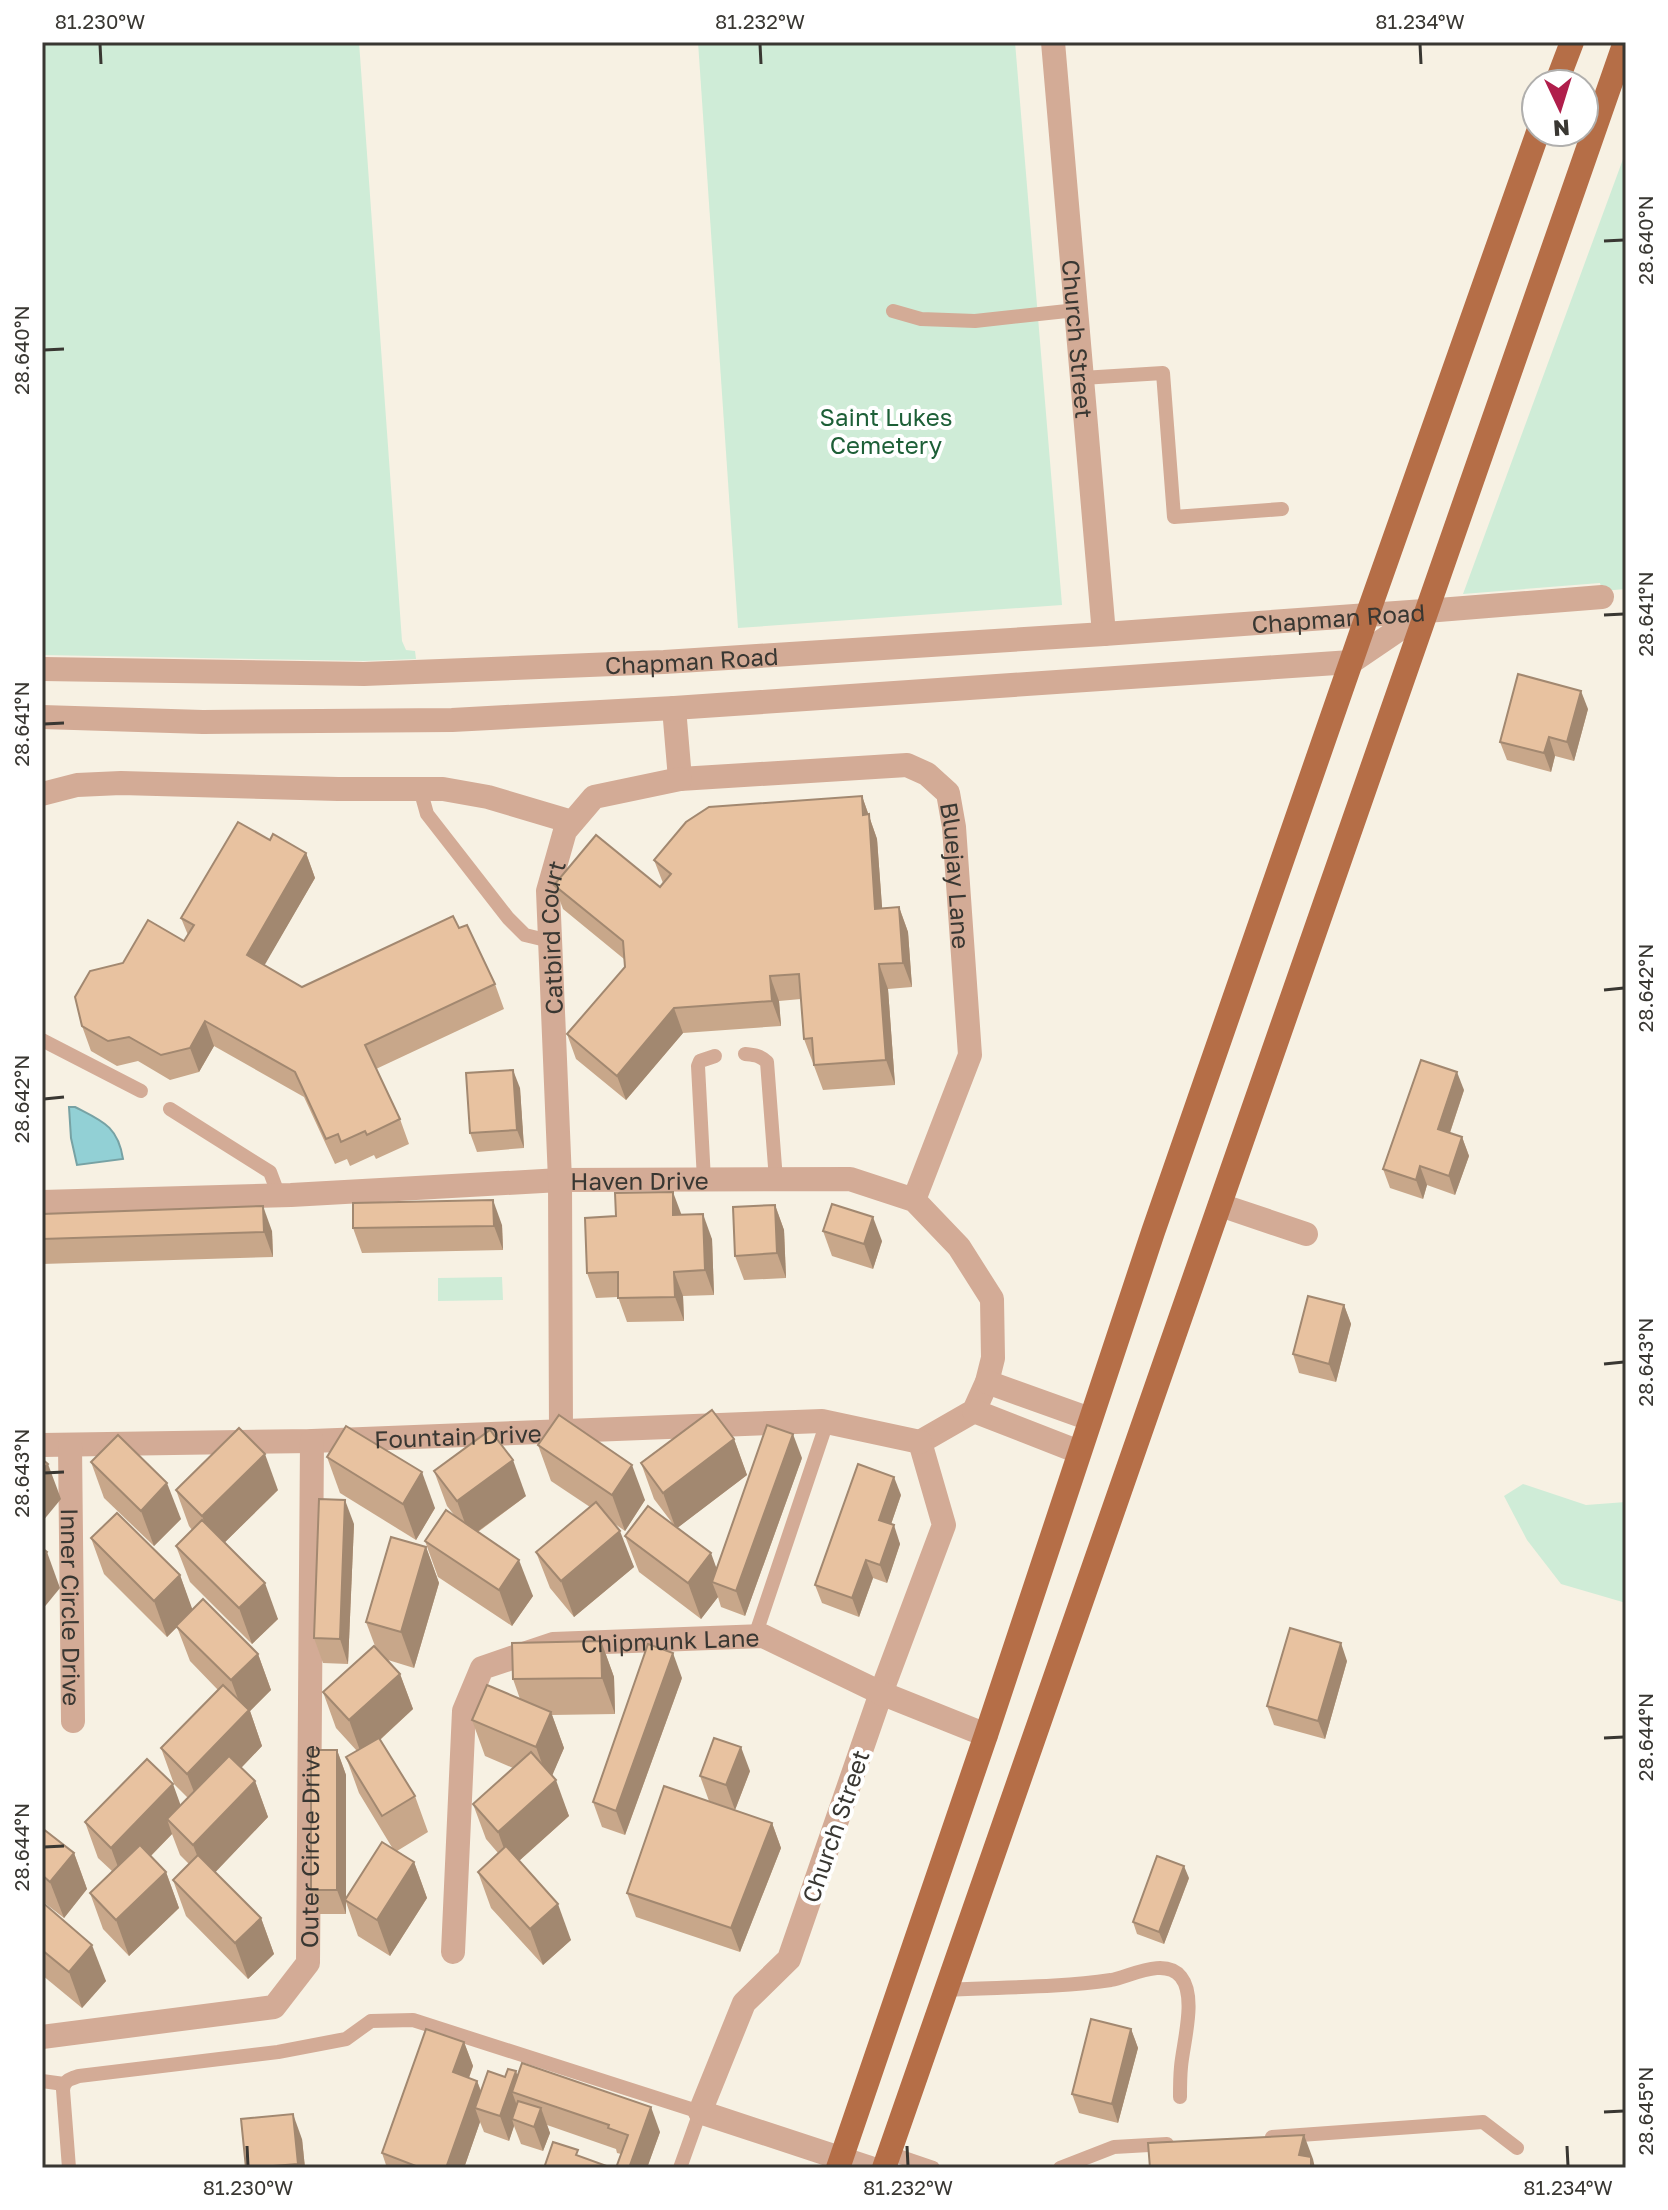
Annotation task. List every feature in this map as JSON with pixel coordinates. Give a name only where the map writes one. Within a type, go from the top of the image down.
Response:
[{"type":"main road","points":[[1562,68],[1572,42]]},
{"type":"main road","points":[[881,2163],[946,1990],[1625,42]]},
{"type":"main road","points":[[840,2163],[1090,1419],[1532,148]]},
{"type":"street","name":"Church Street","points":[[1053,42],[1104,634]]},
{"type":"street","points":[[1426,611],[1602,597]]},
{"type":"street","name":"Chapman Road","points":[[42,669],[364,674],[664,662],[1426,611]]},
{"type":"street","name":"Chapman Road","points":[[42,717],[203,722],[452,720],[1351,662],[1426,611]]},
{"type":"street","points":[[674,708],[680,779]]},
{"type":"street","name":"Bluejay Lane","points":[[680,779],[907,765],[927,774],[948,793],[954,827],[970,1055],[914,1200]]},
{"type":"street","name":"Catbird Court","points":[[561,1431],[560,1180],[548,891],[565,831],[594,797],[680,779]]},
{"type":"street","points":[[42,794],[77,785],[121,783],[443,789],[488,797],[572,822]]},
{"type":"street","name":"Haven Drive","points":[[42,1202],[279,1196],[560,1180],[850,1179],[914,1200],[959,1247],[992,1299],[993,1358],[987,1382]]},
{"type":"street","points":[[1220,1205],[1306,1234]]},
{"type":"street","points":[[920,1442],[974,1411],[987,1382],[1090,1419]]},
{"type":"street","points":[[974,1411],[1079,1452]]},
{"type":"street","name":"Fountain Drive","points":[[42,1445],[312,1441],[827,1422],[920,1442]]},
{"type":"street","name":"Outer Circle Drive","points":[[42,2037],[274,2007],[308,1963],[312,1441]]},
{"type":"street","name":"Church Street","points":[[700,2112],[744,2003],[789,1959],[881,1693],[944,1525],[920,1442]]},
{"type":"street","name":"Inner Circle Drive","points":[[70,1445],[73,1721]]},
{"type":"street","name":"Chipmunk Lane","points":[[453,1952],[464,1711],[482,1668],[553,1644],[763,1636],[881,1693],[986,1735]]},
{"type":"street","points":[[700,2112],[840,2163],[881,2163]]},
{"type":"lane","points":[[893,311],[921,319],[975,321],[1076,310]]},
{"type":"lane","points":[[1082,378],[1163,373],[1174,517],[1282,509]]},
{"type":"lane","points":[[420,789],[427,814],[508,918],[525,935],[550,941]]},
{"type":"lane","points":[[42,1040],[141,1091]]},
{"type":"lane","points":[[745,1054],[762,1057],[767,1062],[776,1180]]},
{"type":"lane","points":[[704,1180],[698,1066],[700,1061],[715,1056]]},
{"type":"lane","points":[[170,1109],[270,1172],[279,1196]]},
{"type":"lane","points":[[755,1636],[827,1422]]},
{"type":"lane","points":[[946,1990],[1113,1979],[1162,1968],[1174,1972],[1187,1988],[1189,2004],[1180,2097]]},
{"type":"lane","points":[[69,2168],[63,2097],[64,2084],[69,2079],[278,2052],[346,2039],[371,2021],[413,2020],[700,2112],[680,2168]]},
{"type":"lane","points":[[42,2081],[64,2084]]},
{"type":"lane","points":[[1252,2138],[1483,2122],[1517,2148]]},
{"type":"lane","points":[[1060,2168],[1114,2147],[1175,2143]]},
{"type":"lane","points":[[881,2163],[933,2168]]},
{"type":"green space","points":[[42,42],[359,42],[402,641],[406,650],[415,651],[416,659],[364,661],[42,655]]},
{"type":"green space","name":"Saint Lukes Cemetery","points":[[698,42],[1015,42],[1062,605],[738,628]]},
{"type":"green space","points":[[1626,151],[1626,589],[1602,591],[1600,583],[1463,594]]},
{"type":"green space","points":[[502,1277],[503,1300],[438,1301],[438,1278]]},
{"type":"green space","points":[[1523,1484],[1586,1505],[1626,1502],[1626,1603],[1561,1584],[1527,1540],[1504,1496]]},
{"type":"water","points":[[69,1107],[93,1116],[107,1126],[117,1139],[123,1159],[77,1165]]},
{"type":"building","points":[[1518,674],[1581,691],[1567,742],[1549,737],[1544,753],[1500,742]]},
{"type":"building","points":[[862,796],[863,815],[869,814],[875,909],[899,907],[903,963],[879,964],[886,1060],[814,1065],[812,1038],[804,1039],[799,974],[770,976],[772,1001],[674,1008],[617,1076],[567,1034],[625,967],[623,941],[554,885],[596,835],[660,887],[671,874],[654,860],[686,822],[709,807]]},
{"type":"building","points":[[238,822],[270,840],[273,834],[306,853],[247,955],[302,987],[453,916],[459,928],[467,925],[495,984],[365,1045],[400,1119],[367,1135],[365,1131],[341,1142],[338,1134],[326,1139],[295,1072],[205,1021],[190,1048],[161,1055],[129,1037],[108,1041],[82,1026],[75,997],[90,971],[123,963],[148,920],[184,941],[194,925],[181,918]]},
{"type":"building","points":[[1421,1060],[1457,1072],[1438,1129],[1462,1137],[1449,1176],[1420,1166],[1416,1180],[1383,1169]]},
{"type":"building","points":[[513,1070],[517,1130],[470,1133],[466,1073]]},
{"type":"building","points":[[673,1192],[673,1215],[703,1214],[705,1270],[674,1272],[675,1297],[618,1298],[618,1272],[587,1273],[585,1218],[616,1216],[615,1193]]},
{"type":"building","points":[[493,1200],[494,1226],[353,1228],[353,1203]]},
{"type":"building","points":[[832,1204],[873,1217],[864,1244],[823,1231]]},
{"type":"building","points":[[775,1205],[777,1253],[735,1256],[733,1207]]},
{"type":"building","points":[[263,1206],[264,1232],[42,1239],[42,1214]]},
{"type":"building","points":[[1308,1296],[1344,1305],[1329,1364],[1293,1354]]},
{"type":"building","points":[[712,1410],[734,1439],[663,1493],[641,1463]]},
{"type":"building","points":[[559,1415],[632,1465],[612,1495],[538,1445]]},
{"type":"building","points":[[767,1425],[793,1434],[736,1591],[712,1582]]},
{"type":"building","points":[[346,1426],[422,1472],[403,1504],[327,1457]]},
{"type":"building","points":[[239,1428],[265,1454],[202,1516],[176,1490]]},
{"type":"building","points":[[490,1430],[513,1460],[457,1501],[434,1471]]},
{"type":"building","points":[[118,1435],[167,1483],[141,1511],[91,1462]]},
{"type":"building","points":[[858,1464],[894,1477],[879,1520],[894,1525],[880,1565],[866,1560],[852,1598],[815,1585]]},
{"type":"building","points":[[319,1499],[345,1500],[340,1639],[314,1638]]},
{"type":"building","points":[[596,1502],[620,1531],[561,1581],[536,1552]]},
{"type":"building","points":[[648,1506],[711,1553],[688,1583],[625,1536]]},
{"type":"building","points":[[446,1510],[519,1560],[499,1590],[425,1541]]},
{"type":"building","points":[[117,1513],[180,1575],[154,1601],[91,1538]]},
{"type":"building","points":[[202,1520],[265,1583],[239,1608],[176,1546]]},
{"type":"building","points":[[391,1537],[426,1547],[401,1632],[366,1622]]},
{"type":"building","points":[[203,1599],[258,1654],[231,1680],[176,1626]]},
{"type":"building","points":[[1290,1628],[1341,1643],[1318,1721],[1267,1706]]},
{"type":"building","points":[[601,1641],[602,1678],[513,1679],[512,1643]]},
{"type":"building","points":[[648,1644],[673,1653],[616,1811],[593,1802]]},
{"type":"building","points":[[374,1646],[400,1674],[349,1720],[323,1692]]},
{"type":"building","points":[[223,1685],[249,1710],[187,1774],[161,1748]]},
{"type":"building","points":[[487,1685],[551,1712],[536,1747],[472,1720]]},
{"type":"building","points":[[379,1738],[415,1796],[382,1816],[346,1757]]},
{"type":"building","points":[[714,1738],[741,1747],[726,1785],[700,1776]]},
{"type":"building","points":[[311,1750],[337,1750],[337,1890],[311,1890]]},
{"type":"building","points":[[531,1752],[556,1780],[498,1832],[473,1804]]},
{"type":"building","points":[[229,1756],[255,1781],[193,1845],[167,1819]]},
{"type":"building","points":[[147,1759],[173,1784],[111,1848],[85,1822]]},
{"type":"building","points":[[664,1786],[772,1823],[731,1928],[627,1893]]},
{"type":"building","points":[[42,1828],[74,1853],[50,1882],[42,1875]]},
{"type":"building","points":[[382,1842],[414,1862],[377,1920],[345,1900]]},
{"type":"building","points":[[140,1845],[166,1872],[116,1920],[90,1893]]},
{"type":"building","points":[[506,1846],[558,1904],[530,1929],[478,1872]]},
{"type":"building","points":[[198,1855],[261,1918],[235,1943],[173,1880]]},
{"type":"building","points":[[1157,1856],[1184,1866],[1159,1932],[1133,1922]]},
{"type":"building","points":[[42,1902],[92,1945],[69,1972],[42,1950]]},
{"type":"building","points":[[1091,2019],[1131,2029],[1112,2104],[1072,2094]]},
{"type":"building","points":[[426,2029],[464,2042],[453,2072],[477,2081],[446,2168],[421,2168],[382,2153]]},
{"type":"building","points":[[522,2063],[651,2107],[629,2168],[616,2168],[628,2135],[608,2128],[609,2125],[512,2092]]},
{"type":"building","points":[[508,2069],[516,2071],[500,2116],[475,2108],[488,2071],[505,2077]]},
{"type":"building","points":[[518,2101],[541,2108],[534,2127],[512,2119]]},
{"type":"building","points":[[293,2114],[298,2164],[246,2168],[241,2119]]},
{"type":"building","points":[[1304,2135],[1299,2155],[1311,2157],[1311,2168],[1150,2168],[1148,2143]]},
{"type":"building","points":[[553,2142],[578,2150],[576,2155],[612,2168],[544,2168]]}]
